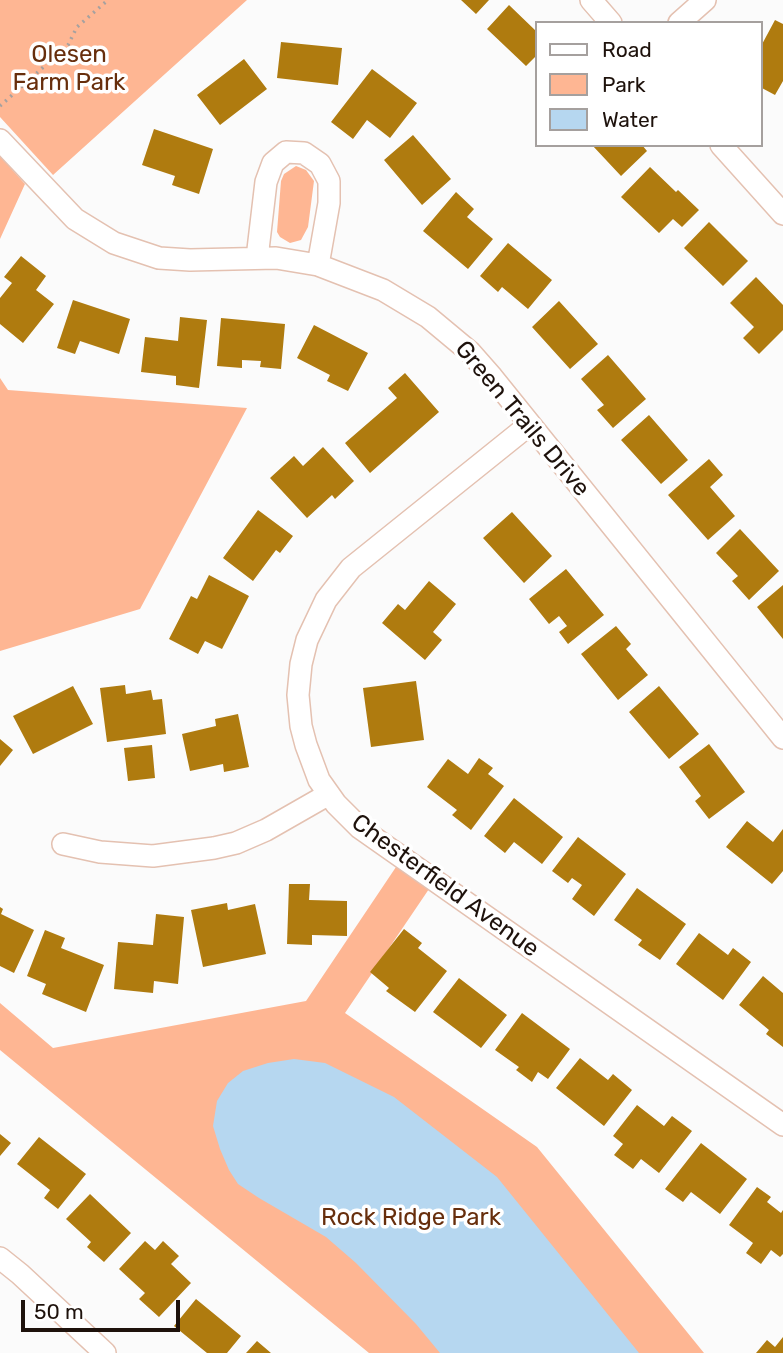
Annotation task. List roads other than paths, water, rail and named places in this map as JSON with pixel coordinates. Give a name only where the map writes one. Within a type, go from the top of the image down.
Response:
[{"type":"street","points":[[591,0],[609,21]]},
{"type":"street","points":[[681,21],[705,0]]},
{"type":"street","name":"Green Trails Drive","points":[[0,141],[75,219],[114,243],[159,258],[276,258],[318,265],[383,290],[428,317],[470,352],[783,738]]},
{"type":"street","points":[[723,147],[783,214]]},
{"type":"street","points":[[257,258],[266,182],[273,163],[286,152],[304,153],[320,164],[329,181],[329,203],[318,265]]},
{"type":"street","name":"Chesterfield Avenue","points":[[529,425],[351,568],[326,600],[307,640],[301,664],[298,695],[306,745],[319,780],[336,804],[372,838],[783,1125]]},
{"type":"street","points":[[63,844],[100,852],[153,856],[214,848],[236,843],[266,830],[329,794]]},
{"type":"street","points":[[0,1258],[104,1353]]},
{"type":"water","points":[[294,1059],[325,1063],[394,1097],[497,1177],[639,1353],[440,1353],[416,1324],[356,1263],[326,1237],[238,1184],[229,1170],[213,1126],[217,1101],[228,1083],[243,1071]]},
{"type":"park label","name":"Olesen Farm Park","points":[[69,69]]},
{"type":"park label","name":"Rock Ridge Park","points":[[411,1218]]}]
